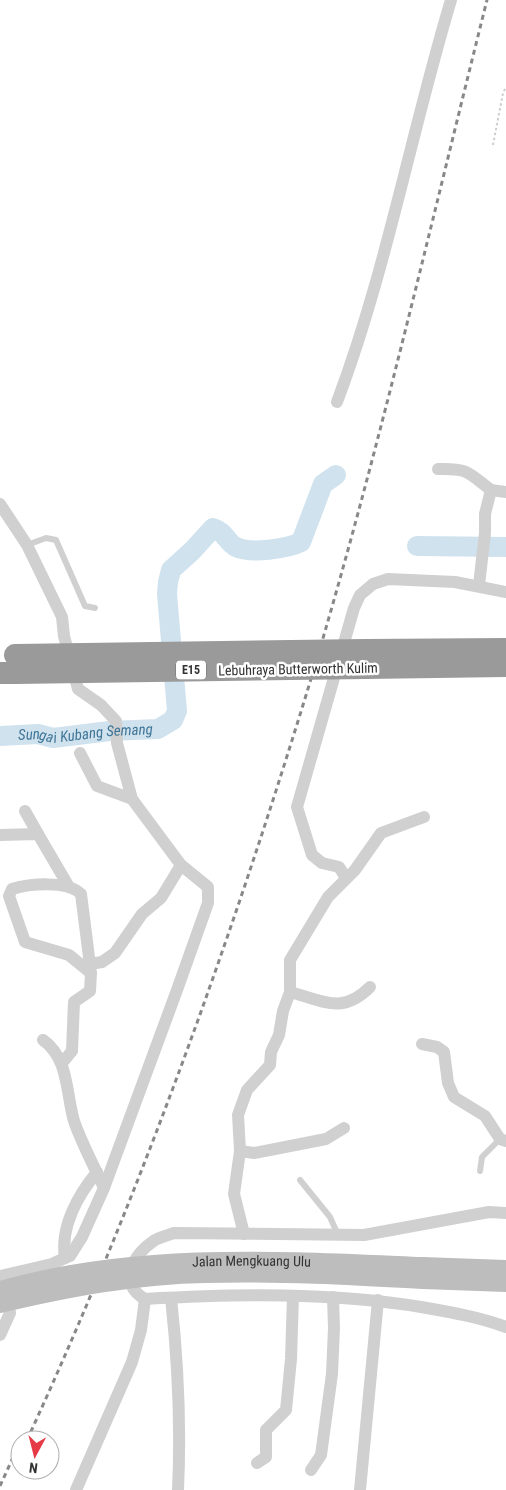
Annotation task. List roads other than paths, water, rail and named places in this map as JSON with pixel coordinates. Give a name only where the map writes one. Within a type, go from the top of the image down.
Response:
[{"type":"highway","name":"Lebuhraya Butterworth Kulim","points":[[8,664],[366,659],[506,649]]},
{"type":"highway","name":"Lebuhraya Butterworth Kulim","points":[[366,659],[506,666]]},
{"type":"main road","name":"Jalan Mengkuang Ulu","points":[[0,1279],[45,1277],[116,1267],[205,1259],[263,1259],[422,1273]]},
{"type":"main road","name":"Jalan Mengkuang Ulu","points":[[0,1304],[60,1290],[122,1280],[205,1274],[504,1271]]},
{"type":"street","points":[[337,402],[356,353],[403,182],[432,63],[451,0]]},
{"type":"street","points":[[438,469],[460,469],[469,472],[491,490],[506,492]]},
{"type":"street","points":[[479,585],[485,533],[485,514],[491,490]]},
{"type":"street","points":[[0,504],[27,545],[62,617],[64,636],[78,689],[101,705],[116,721],[116,737],[132,799],[182,865],[208,887],[208,903],[104,1188],[82,1237],[70,1256],[52,1264],[0,1279],[10,1313],[0,1335]]},
{"type":"street","points":[[346,878],[339,867],[322,863],[312,855],[296,807],[354,608],[360,595],[373,584],[388,579],[479,585],[506,592]]},
{"type":"street","points":[[80,753],[97,786],[132,799]]},
{"type":"street","points":[[25,811],[69,887]]},
{"type":"street","points":[[244,1234],[234,1194],[240,1151],[238,1115],[247,1090],[270,1064],[271,1052],[279,1036],[283,1011],[290,992],[290,960],[328,897],[355,870],[381,833],[424,817]]},
{"type":"street","points":[[0,835],[38,834]]},
{"type":"street","points":[[90,969],[115,953],[142,914],[161,898],[182,865]]},
{"type":"street","points":[[62,1064],[72,1051],[74,1002],[90,991],[90,969],[81,894],[69,887],[30,884],[12,889],[9,896],[26,942],[68,955],[90,969]]},
{"type":"street","points":[[290,992],[338,1005],[358,999],[370,987]]},
{"type":"street","points":[[43,1040],[50,1045],[62,1064],[74,1121],[104,1188]]},
{"type":"street","points":[[422,1044],[437,1047],[444,1052],[448,1083],[454,1097],[485,1116],[503,1140]]},
{"type":"street","points":[[240,1151],[254,1153],[326,1139],[344,1128]]},
{"type":"street","points":[[65,1258],[63,1247],[70,1218],[84,1187],[97,1172]]},
{"type":"street","points":[[506,1213],[489,1212],[390,1232],[338,1236],[174,1233],[156,1240],[140,1254],[129,1272],[131,1287],[136,1294],[145,1299],[293,1296],[378,1300],[472,1317],[506,1327]]},
{"type":"street","points":[[258,1463],[266,1457],[266,1430],[286,1410],[291,1359],[293,1296]]},
{"type":"street","points":[[171,1298],[177,1350],[181,1437],[178,1490]]},
{"type":"street","points":[[311,1470],[321,1455],[332,1374],[333,1298]]},
{"type":"street","points":[[76,1490],[132,1362],[141,1330],[145,1299]]},
{"type":"street","points":[[360,1490],[378,1300]]},
{"type":"lane","points":[[27,545],[46,538],[56,540],[85,606],[95,608]]},
{"type":"lane","points":[[480,1172],[482,1158],[503,1140]]},
{"type":"lane","points":[[300,1180],[330,1218],[338,1236]]},
{"type":"waterway","name":"Sungai Kubang Semang","points":[[0,736],[38,734],[53,738],[110,731],[158,729],[173,720],[177,711],[167,594],[171,570],[213,528],[221,532],[233,545],[242,549],[268,550],[287,547],[301,542],[323,484],[336,475]]},
{"type":"waterway","name":"Sungai Kubang Semang","points":[[417,546],[506,547]]},
{"type":"railway","points":[[32,1430],[107,1257],[144,1164],[213,977],[277,787],[332,606],[379,434],[487,0]]},
{"type":"railway","points":[[0,1486],[10,1464]]}]
